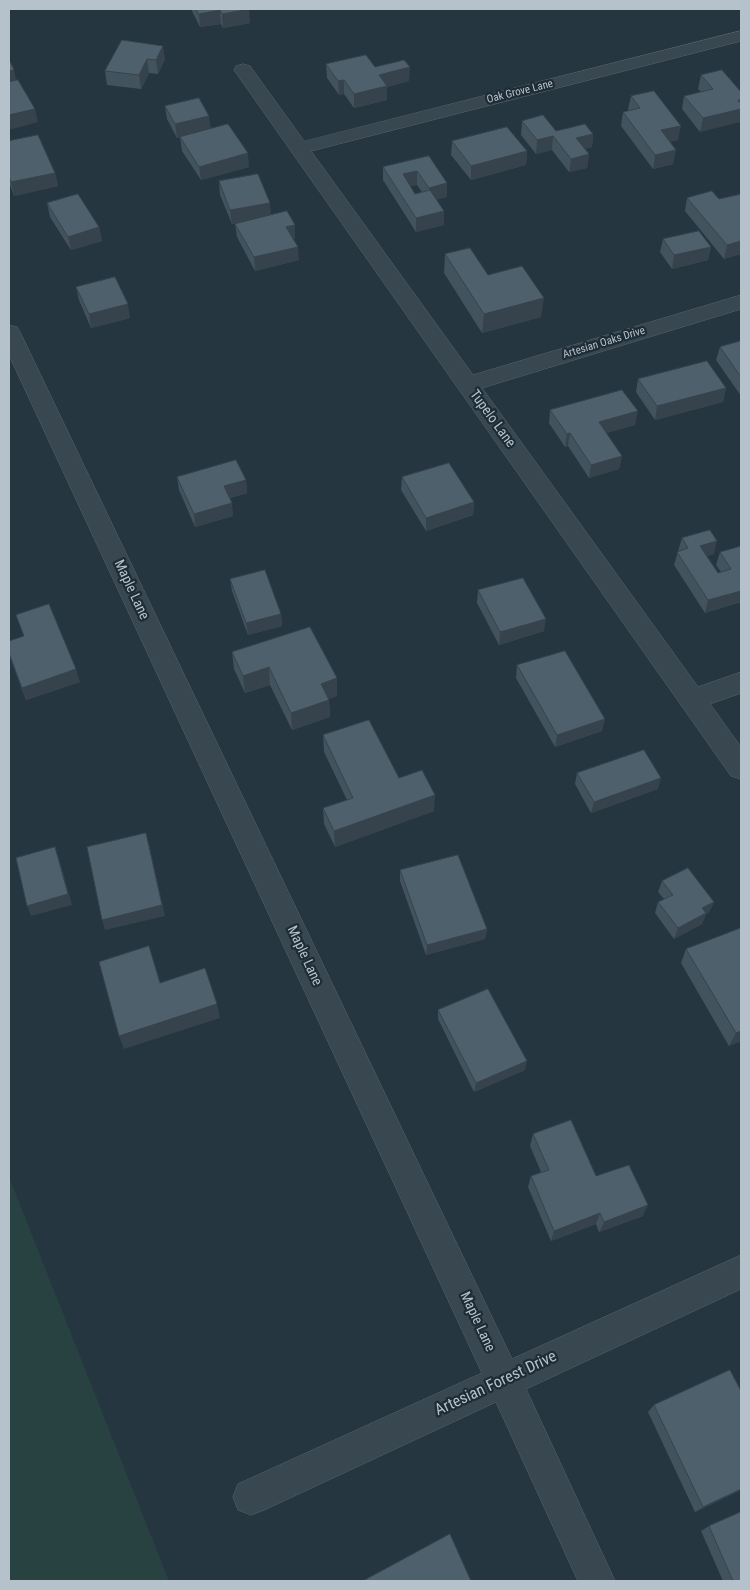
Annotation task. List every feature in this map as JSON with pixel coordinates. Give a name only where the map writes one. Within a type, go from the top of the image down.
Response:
[{"type":"street","name":"Oak Grove Lane","points":[[299,148],[741,36]]},
{"type":"street","name":"Tupelo Lane","points":[[243,70],[741,768]]},
{"type":"street","name":"Artesian Oaks Drive","points":[[468,384],[741,302]]},
{"type":"street","name":"Maple Lane","points":[[9,332],[597,1581]]},
{"type":"street","points":[[693,700],[741,682]]},
{"type":"street","name":"Artesian Forest Drive","points":[[251,1497],[741,1272]]},
{"type":"green space","points":[[9,1177],[169,1581],[9,1581]]},
{"type":"building","points":[[196,9],[249,9],[222,14],[220,10],[199,14]]},
{"type":"building","points":[[122,40],[163,46],[156,60],[147,59],[139,75],[105,71]]},
{"type":"building","points":[[366,55],[375,67],[404,60],[410,67],[379,75],[387,86],[354,94],[344,80],[338,81],[326,64]]},
{"type":"building","points":[[9,59],[14,70],[9,71]]},
{"type":"building","points":[[722,70],[741,92],[741,100],[738,100],[741,104],[741,109],[703,118],[684,96],[713,89],[701,75]]},
{"type":"building","points":[[18,80],[35,109],[9,115],[9,82]]},
{"type":"building","points":[[654,91],[681,126],[661,130],[676,150],[655,155],[623,112],[640,108],[631,96]]},
{"type":"building","points":[[199,98],[209,116],[175,124],[165,106]]},
{"type":"building","points":[[543,115],[556,131],[585,124],[593,134],[576,138],[589,154],[571,159],[553,136],[537,140],[522,121]]},
{"type":"building","points":[[228,124],[248,153],[199,167],[180,137]]},
{"type":"building","points":[[507,127],[527,151],[471,166],[452,141]]},
{"type":"building","points":[[38,135],[55,173],[11,182],[9,176],[9,141]]},
{"type":"building","points":[[429,156],[447,183],[429,188],[417,171],[403,174],[415,194],[430,190],[444,211],[416,218],[383,167]]},
{"type":"building","points":[[258,174],[270,203],[230,210],[219,181]]},
{"type":"building","points":[[712,191],[719,199],[741,194],[741,241],[727,245],[687,198]]},
{"type":"building","points":[[78,194],[99,227],[68,237],[47,203]]},
{"type":"building","points":[[287,211],[295,225],[286,227],[298,247],[254,257],[235,224]]},
{"type":"building","points":[[699,231],[711,247],[674,255],[663,239]]},
{"type":"building","points":[[470,248],[488,275],[522,266],[544,298],[484,314],[445,254]]},
{"type":"building","points":[[115,277],[128,304],[89,314],[76,287]]},
{"type":"building","points":[[741,341],[741,377],[720,347]]},
{"type":"building","points":[[707,361],[726,388],[657,406],[638,379]]},
{"type":"building","points":[[622,390],[638,411],[599,422],[622,456],[591,465],[570,433],[567,434],[550,410]]},
{"type":"building","points":[[236,460],[246,480],[224,486],[232,503],[194,514],[177,477]]},
{"type":"building","points":[[449,463],[474,502],[426,518],[402,477]]},
{"type":"building","points":[[710,530],[717,541],[700,546],[718,573],[731,569],[720,552],[741,546],[741,591],[708,600],[677,552],[688,548],[682,538]]},
{"type":"building","points":[[265,570],[281,614],[246,623],[230,579]]},
{"type":"building","points":[[523,578],[546,619],[500,632],[478,590]]},
{"type":"building","points":[[49,604],[76,669],[22,688],[9,653],[9,641],[24,636],[16,615]]},
{"type":"building","points":[[310,627],[337,678],[321,684],[329,700],[291,713],[269,667],[243,676],[232,652]]},
{"type":"building","points":[[565,651],[605,719],[557,735],[517,665]]},
{"type":"building","points":[[369,720],[399,778],[422,770],[435,795],[334,831],[323,808],[353,798],[323,735]]},
{"type":"building","points":[[644,750],[661,778],[594,802],[577,773]]},
{"type":"building","points":[[146,833],[162,905],[102,920],[87,847]]},
{"type":"building","points":[[55,847],[68,894],[27,906],[16,858]]},
{"type":"building","points":[[458,855],[487,929],[427,945],[400,870]]},
{"type":"building","points":[[688,868],[714,902],[702,908],[706,913],[678,928],[658,902],[673,895],[662,881]]},
{"type":"building","points":[[741,928],[741,1031],[736,1033],[686,949]]},
{"type":"building","points":[[149,946],[160,983],[205,968],[217,1004],[119,1036],[99,962]]},
{"type":"building","points":[[488,989],[527,1061],[476,1083],[438,1010]]},
{"type":"building","points":[[571,1120],[596,1176],[629,1165],[648,1205],[604,1222],[600,1213],[554,1231],[531,1176],[549,1170],[533,1134]]},
{"type":"building","points":[[730,1370],[741,1391],[741,1489],[703,1507],[654,1405]]},
{"type":"building","points":[[741,1512],[741,1581],[733,1581],[709,1526]]},
{"type":"building","points":[[450,1534],[471,1581],[363,1581]]}]
